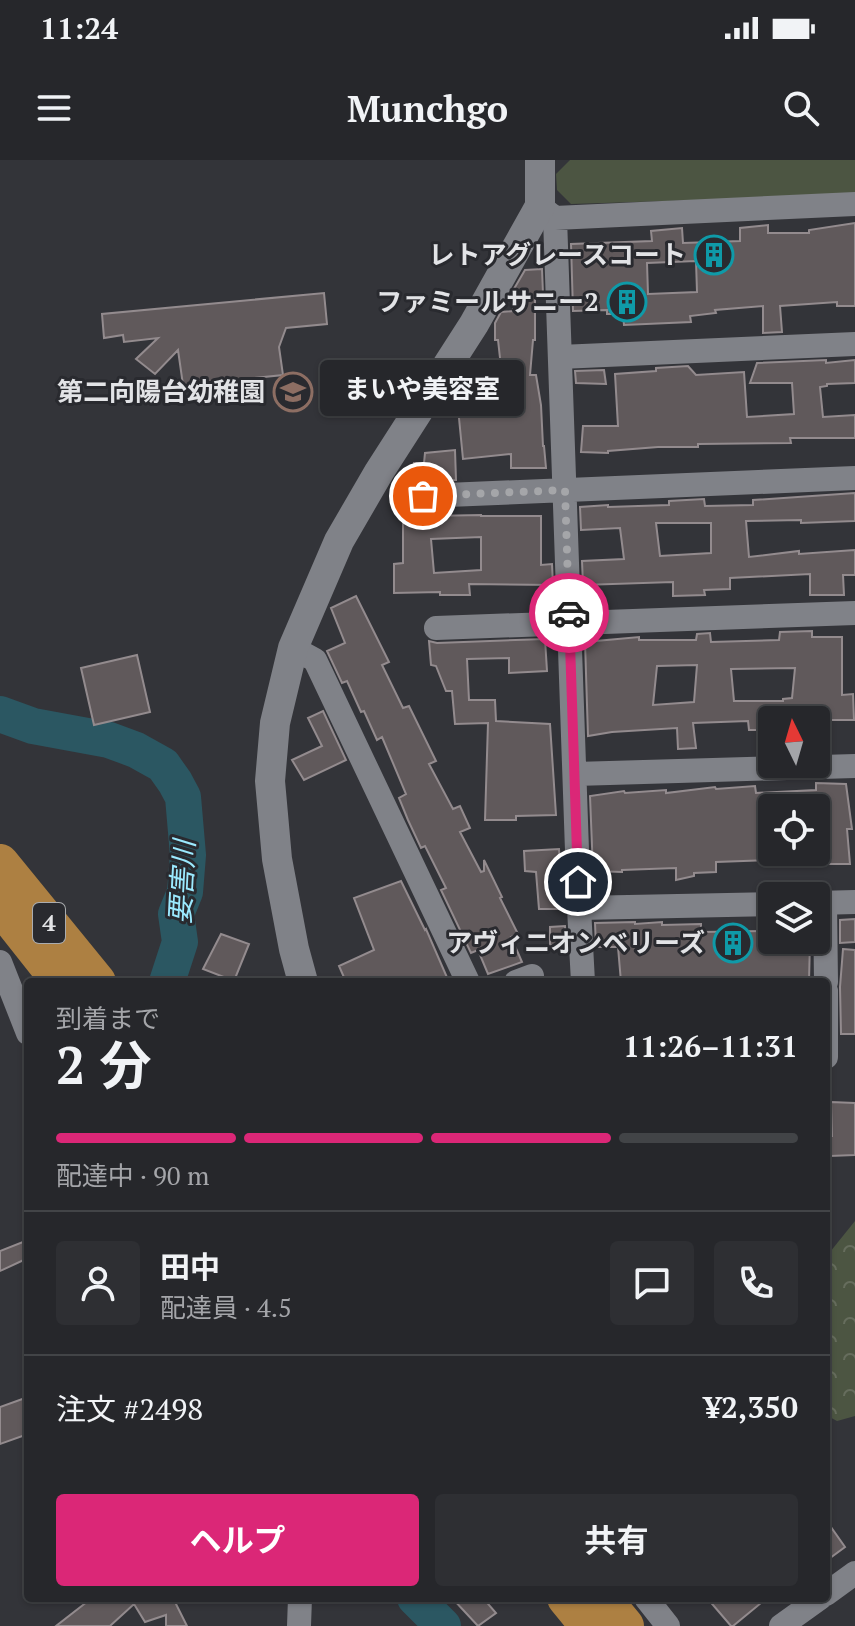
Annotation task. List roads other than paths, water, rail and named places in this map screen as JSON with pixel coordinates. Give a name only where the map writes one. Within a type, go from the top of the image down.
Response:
[{"type":"highway","name":"4","points":[[0,863],[94,978]]},
{"type":"highway","name":"4","points":[[0,905],[58,978]]},
{"type":"highway","points":[[569,1602],[589,1626]]},
{"type":"highway","points":[[605,1602],[625,1626]]},
{"type":"street","points":[[540,160],[548,212],[560,357],[583,978]]},
{"type":"street","points":[[548,212],[855,204]]},
{"type":"street","points":[[302,978],[277,859],[270,781],[275,723],[293,648],[339,541],[379,472],[548,212]]},
{"type":"street","points":[[560,357],[855,344]]},
{"type":"street","points":[[423,496],[855,478]]},
{"type":"street","points":[[436,628],[855,613]]},
{"type":"street","points":[[293,648],[315,660],[466,978]]},
{"type":"street","points":[[575,774],[855,766]]},
{"type":"street","points":[[830,903],[855,902]]},
{"type":"street","points":[[579,908],[758,904]]},
{"type":"street","points":[[824,954],[826,978]]},
{"type":"street","points":[[0,962],[24,1023]]},
{"type":"street","points":[[830,1591],[855,1573]]},
{"type":"street","points":[[299,1626],[300,1602]]},
{"type":"street","points":[[649,1602],[668,1626]]},
{"type":"street","points":[[781,1626],[814,1602]]},
{"type":"waterway","name":"要害川","points":[[0,714],[33,726],[109,740],[136,750],[163,765],[175,782],[183,797],[188,855],[185,892],[176,914],[180,942],[168,978]]},
{"type":"waterway","name":"要害川","points":[[419,1602],[443,1626]]},
{"type":"place","name":"レトアグレースコート","points":[[714,255]]},
{"type":"place","name":"ファミールサニー2","points":[[627,302]]},
{"type":"place","name":"第二向陽台幼稚園","points":[[293,392]]},
{"type":"place","name":"まいや美容室","points":[[423,496]]},
{"type":"place","name":"アヴィニオンベリーズ","points":[[733,943]]}]
